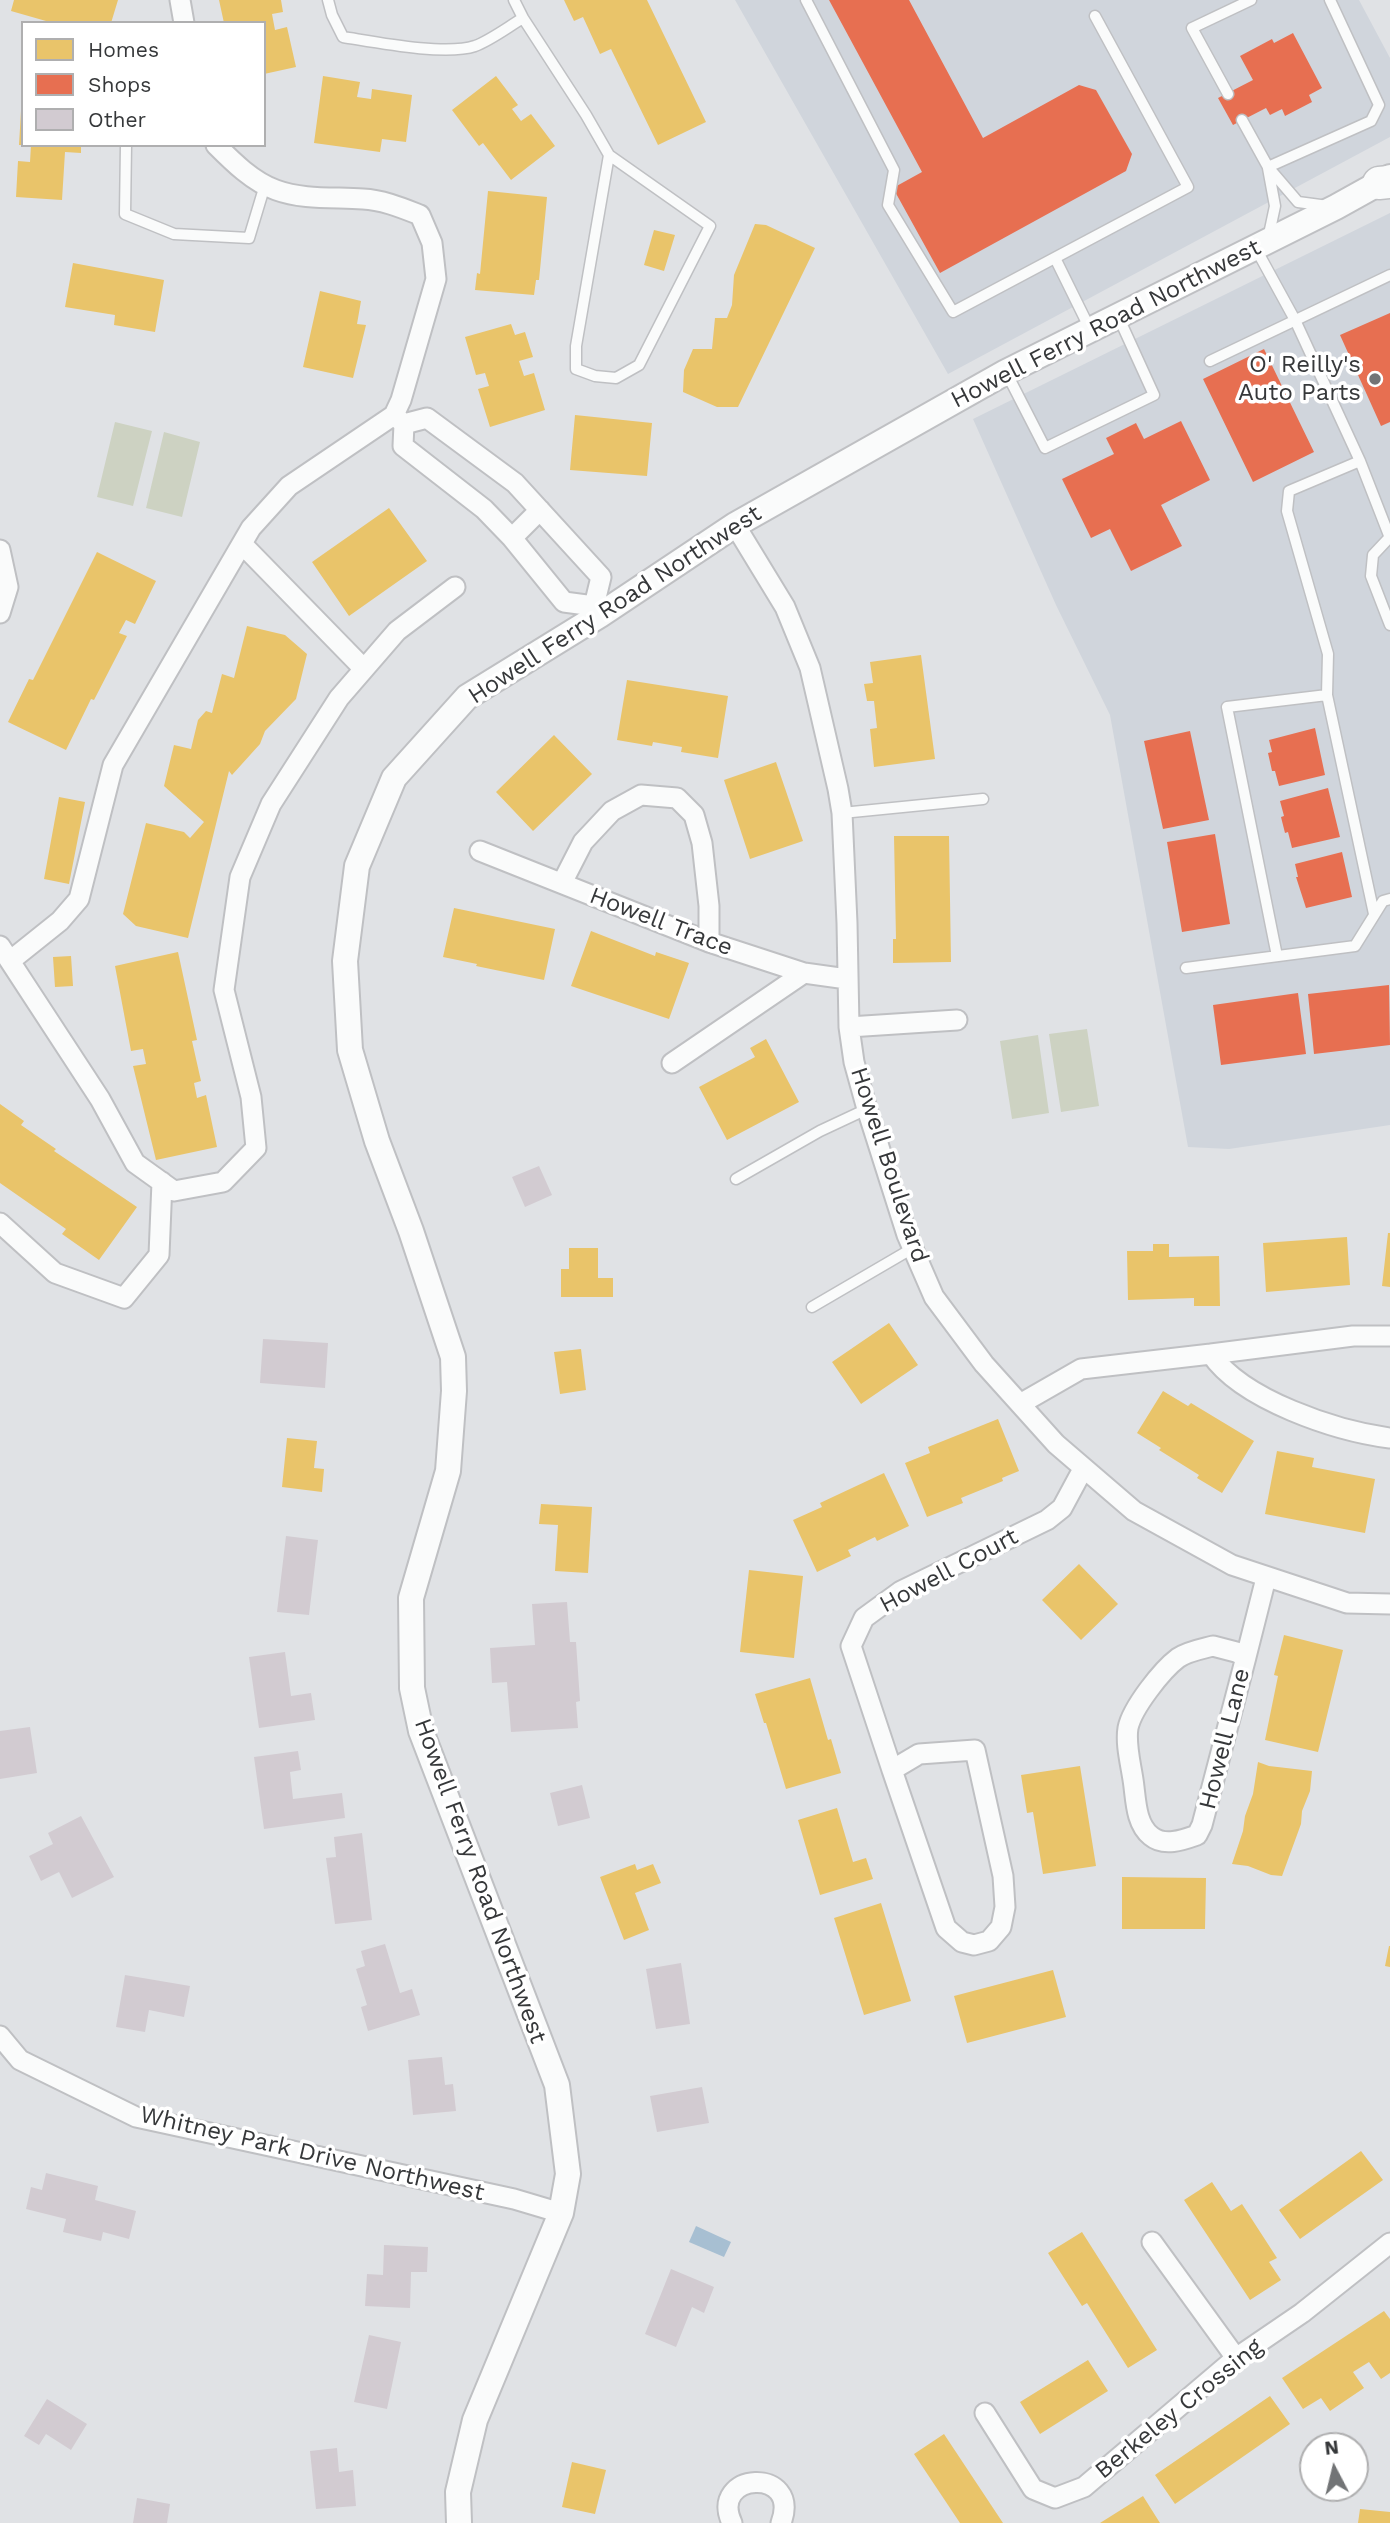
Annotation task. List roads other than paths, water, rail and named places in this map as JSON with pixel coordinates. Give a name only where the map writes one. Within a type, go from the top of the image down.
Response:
[{"type":"street","points":[[180,0],[184,21]]},
{"type":"street","points":[[218,147],[244,172],[276,190],[325,198],[366,199],[420,215],[432,243],[436,279],[401,400],[399,419],[403,446],[484,509],[512,538],[564,602],[597,611],[601,577],[514,483],[427,418],[399,419],[289,486],[251,528],[113,765],[79,900],[60,921],[5,954],[100,1099],[135,1163],[174,1191],[223,1182],[256,1148],[251,1097],[224,990],[240,877],[271,804],[339,698],[397,631],[455,587]]},
{"type":"street","name":"Howell Ferry Road Northwest","points":[[459,2523],[458,2492],[475,2420],[561,2213],[568,2174],[557,2085],[421,1731],[412,1688],[411,1598],[448,1471],[454,1391],[453,1357],[411,1231],[377,1141],[350,1050],[345,961],[357,866],[394,778],[467,697],[734,525],[1006,372],[1386,180]]},
{"type":"street","points":[[512,538],[540,510]]},
{"type":"street","name":"Howell Boulevard","points":[[734,525],[785,607],[810,668],[842,813],[849,1027],[854,1062],[913,1248],[934,1297],[984,1364],[1056,1444],[1135,1511],[1232,1565],[1266,1578],[1347,1603],[1390,1604]]},
{"type":"street","points":[[242,544],[364,669]]},
{"type":"street","points":[[0,550],[8,587],[0,613]]},
{"type":"street","points":[[562,883],[583,842],[612,811],[642,795],[677,798],[694,815],[702,844],[709,906],[709,942]]},
{"type":"street","name":"Howell Trace","points":[[480,851],[709,942],[804,973],[847,979]]},
{"type":"street","points":[[672,1063],[804,973]]},
{"type":"street","points":[[849,1027],[957,1020]]},
{"type":"street","points":[[0,1223],[55,1273],[124,1298],[159,1255],[162,1182]]},
{"type":"street","points":[[1020,1404],[1081,1369],[1353,1336],[1390,1336]]},
{"type":"street","points":[[1211,1353],[1242,1385],[1263,1396],[1339,1427],[1390,1438]]},
{"type":"street","name":"Howell Court","points":[[892,1770],[919,1754],[975,1750],[1003,1876],[1005,1897],[1001,1927],[989,1941],[974,1945],[962,1942],[946,1928],[892,1770],[851,1646],[864,1618],[901,1591],[1047,1520],[1062,1508],[1083,1469]]},
{"type":"street","name":"Howell Lane","points":[[1246,1657],[1236,1651],[1213,1646],[1192,1651],[1177,1659],[1136,1705],[1128,1728],[1131,1765],[1141,1825],[1153,1838],[1168,1842],[1197,1835],[1209,1803],[1225,1733],[1246,1657],[1266,1578]]},
{"type":"street","name":"Whitney Park Drive Northwest","points":[[0,2036],[20,2060],[136,2117],[514,2199],[561,2213]]},
{"type":"street","points":[[1152,2242],[1236,2358]]},
{"type":"street","name":"Berkeley Crossing","points":[[985,2413],[1033,2489],[1055,2498],[1084,2487],[1190,2394],[1236,2358],[1302,2313],[1390,2243]]},
{"type":"street","points":[[732,2523],[728,2508],[730,2500],[740,2486],[757,2481],[774,2488],[781,2495],[784,2514],[781,2523]]},
{"type":"lane","points":[[328,0],[343,37],[405,47],[443,49],[474,46],[523,18]]},
{"type":"lane","points":[[514,0],[609,155],[710,226],[639,365],[616,378],[595,376],[576,369],[576,346],[609,155]]},
{"type":"lane","points":[[806,0],[894,170],[888,205],[953,312],[1188,187],[1095,16]]},
{"type":"lane","points":[[1228,94],[1192,28],[1251,0]]},
{"type":"lane","points":[[1268,167],[1371,121],[1379,105],[1329,0]]},
{"type":"lane","points":[[1242,120],[1268,167],[1298,202],[1336,207]]},
{"type":"lane","points":[[126,147],[125,214],[174,234],[249,237],[265,184]]},
{"type":"lane","points":[[1268,167],[1275,206],[1261,244],[1360,461],[1390,538],[1373,555],[1371,576],[1390,625]]},
{"type":"lane","points":[[1055,258],[1090,329]]},
{"type":"lane","points":[[1209,361],[1390,275]]},
{"type":"lane","points":[[1006,372],[1045,448],[1154,396],[1117,314]]},
{"type":"lane","points":[[1360,461],[1289,491],[1287,511],[1328,654],[1327,695],[1374,914]]},
{"type":"lane","points":[[1277,956],[1227,706],[1327,695]]},
{"type":"lane","points":[[842,813],[983,799]]},
{"type":"lane","points":[[1186,968],[1355,946],[1383,901],[1390,899]]},
{"type":"lane","points":[[737,1179],[820,1131],[867,1109]]},
{"type":"lane","points":[[812,1307],[913,1248]]},
{"type":"water","points":[[696,2226],[731,2242],[724,2257],[689,2242]]},
{"type":"place","name":"O' Reilly's Auto Parts","points":[[1375,379]]}]
